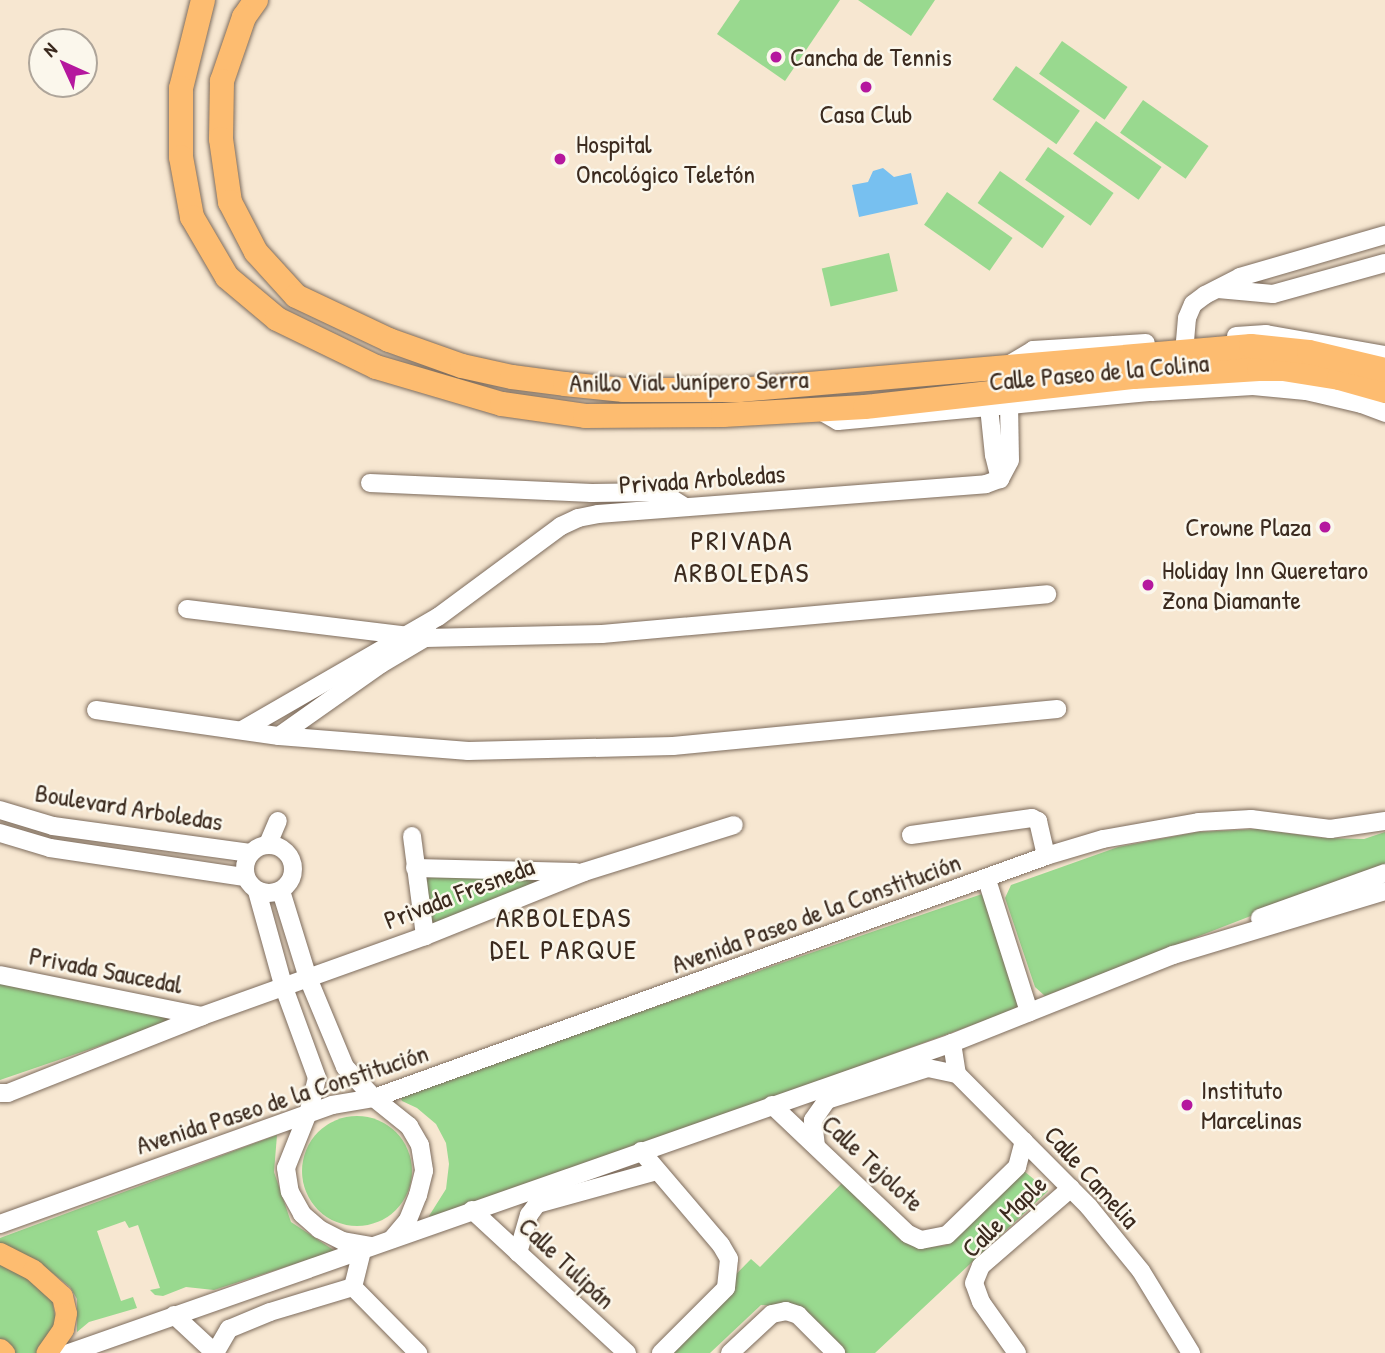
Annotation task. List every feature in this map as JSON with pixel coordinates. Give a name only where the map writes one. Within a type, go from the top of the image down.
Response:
[{"type":"highway","name":"Anillo Vial Junípero Serra","points":[[203,0],[181,88],[181,157],[192,217],[227,276],[277,319],[376,367],[502,404],[585,416],[723,415],[817,409],[1134,377],[1259,369],[1283,369],[1339,378],[1385,391]]},
{"type":"highway","name":"Anillo Vial Junípero Serra","points":[[256,0],[244,17],[222,81],[221,139],[230,202],[256,252],[296,296],[389,340],[461,366],[512,377],[624,390],[738,390],[1251,346],[1309,352],[1385,370]]},
{"type":"main road","points":[[0,1253],[33,1270],[62,1296],[66,1313],[63,1329],[46,1353]]},
{"type":"street","points":[[1185,341],[1187,318],[1193,304],[1240,277],[1385,235]]},
{"type":"street","points":[[1361,242],[1366,268]]},
{"type":"street","points":[[1321,252],[1329,278]]},
{"type":"street","points":[[1218,289],[1273,294],[1385,263]]},
{"type":"street","name":"Calle Paseo de la Colina","points":[[1007,366],[1033,350],[1266,334],[1385,355]]},
{"type":"street","name":"Calle Paseo de la Colina","points":[[817,409],[838,421],[1253,386],[1306,391],[1362,404],[1385,413]]},
{"type":"street","points":[[1000,479],[1010,460],[1009,405]]},
{"type":"street","points":[[989,407],[993,455],[1000,479]]},
{"type":"street","name":"Privada Arboledas","points":[[279,736],[381,664],[438,617],[561,526],[578,518],[986,484],[1000,479]]},
{"type":"street","points":[[370,483],[592,493],[661,492],[685,507]]},
{"type":"street","points":[[187,610],[416,636],[602,634],[1047,594]]},
{"type":"street","name":"Privada Arboledas","points":[[242,730],[416,636]]},
{"type":"street","points":[[96,710],[279,736],[468,751],[673,746],[1057,709]]},
{"type":"street","name":"Boulevard Arboledas","points":[[0,810],[53,826],[250,853]]},
{"type":"street","points":[[911,835],[1032,818],[1038,821],[1046,856]]},
{"type":"street","name":"Avenida Paseo de la Constitución","points":[[0,1224],[332,1105],[374,1098],[987,880],[1046,856],[1103,839],[1199,822],[1251,819],[1331,829],[1385,821]]},
{"type":"street","points":[[268,844],[278,821]]},
{"type":"street","name":"Privada Fresneda","points":[[284,985],[425,936],[584,872],[734,825]]},
{"type":"street","name":"Boulevard Arboledas","points":[[0,833],[50,848],[245,877]]},
{"type":"street","points":[[412,836],[425,936]]},
{"type":"street","points":[[257,891],[269,894],[281,891],[290,882],[294,869],[290,856],[281,847],[268,844],[250,853],[244,864],[245,877],[257,891],[284,985],[317,1078],[308,1114],[286,1168],[290,1192],[302,1214],[319,1229],[343,1241],[368,1248]]},
{"type":"street","points":[[415,868],[584,872]]},
{"type":"street","points":[[69,1353],[952,1043],[1173,955],[1238,926],[1385,873]]},
{"type":"street","points":[[987,880],[1029,1012]]},
{"type":"street","points":[[281,891],[308,978],[345,1067],[374,1098],[409,1126],[420,1145],[424,1171],[408,1220],[391,1240]]},
{"type":"street","points":[[1173,955],[1385,891]]},
{"type":"street","name":"Privada Saucedal","points":[[0,975],[202,1016]]},
{"type":"street","name":"Privada Saucedal","points":[[0,1093],[8,1093],[284,985]]},
{"type":"street","points":[[816,1146],[813,1120],[827,1100],[928,1068],[957,1074],[952,1043]]},
{"type":"street","name":"Calle Camelia","points":[[957,1074],[1071,1188],[1141,1271],[1191,1353]]},
{"type":"street","name":"Calle Tejolote","points":[[772,1105],[908,1234],[921,1240],[947,1235],[1017,1167],[1024,1140]]},
{"type":"street","points":[[641,1151],[721,1245],[729,1259],[730,1273],[726,1288],[661,1353]]},
{"type":"street","points":[[518,1253],[529,1215],[537,1204],[657,1171]]},
{"type":"street","name":"Calle Maple","points":[[1017,1353],[981,1302],[974,1283],[981,1266],[1071,1188]]},
{"type":"street","name":"Calle Tulipán","points":[[472,1210],[627,1353]]},
{"type":"street","points":[[354,1287],[368,1248]]},
{"type":"street","points":[[174,1315],[215,1353],[229,1329],[332,1292],[354,1287]]},
{"type":"street","points":[[354,1287],[418,1353]]},
{"type":"street","points":[[730,1353],[772,1314],[786,1311],[798,1315],[836,1353]]},
{"type":"green space","name":"Cancha de Tennis","points":[[740,0],[840,0],[785,81],[717,34]]},
{"type":"green space","name":"Cancha de Tennis","points":[[858,0],[935,0],[911,36]]},
{"type":"green space","points":[[1062,41],[1128,87],[1105,120],[1039,74]]},
{"type":"green space","name":"Cancha de Tennis","points":[[1016,66],[1080,111],[1056,144],[992,100]]},
{"type":"green space","points":[[1143,100],[1209,146],[1186,179],[1120,133]]},
{"type":"green space","points":[[1096,121],[1162,167],[1139,200],[1073,154]]},
{"type":"green space","points":[[1048,147],[1114,193],[1091,226],[1025,180]]},
{"type":"green space","points":[[1000,171],[1065,216],[1042,248],[978,203]]},
{"type":"green space","points":[[947,192],[1013,238],[990,271],[924,225]]},
{"type":"green space","points":[[889,253],[898,291],[831,307],[822,269]]},
{"type":"green space","points":[[1258,829],[1324,838],[1364,839],[1385,832],[1385,864],[1045,996],[1035,987],[1005,898],[1011,885],[1118,847],[1197,832]]},
{"type":"green space","points":[[422,875],[560,880],[430,927]]},
{"type":"green space","points":[[982,894],[1022,1007],[433,1221],[429,1216],[446,1189],[449,1164],[446,1143],[436,1124],[417,1108],[402,1101],[399,1095]]},
{"type":"green space","points":[[0,980],[190,1015],[0,1080]]},
{"type":"green space","points":[[357,1116],[378,1120],[396,1132],[408,1150],[412,1171],[408,1192],[396,1210],[378,1222],[357,1226],[336,1222],[318,1210],[306,1192],[302,1171],[306,1150],[318,1132],[336,1120]]},
{"type":"green space","points":[[277,1135],[274,1172],[291,1222],[335,1251],[214,1290],[186,1287],[163,1296],[155,1295],[150,1290],[160,1288],[138,1225],[129,1228],[125,1221],[97,1231],[121,1301],[133,1297],[137,1308],[89,1322],[77,1332],[77,1299],[70,1287],[35,1259],[0,1246],[0,1238]]},
{"type":"green space","points":[[1024,1171],[1048,1191],[875,1353],[844,1353],[783,1306],[761,1305],[710,1353],[659,1353],[751,1259],[760,1267],[845,1180],[924,1248],[947,1245]]},
{"type":"green space","points":[[0,1263],[29,1276],[51,1294],[56,1321],[37,1353],[14,1353],[0,1339]]},
{"type":"water","points":[[883,168],[894,177],[911,173],[918,204],[859,217],[852,185],[868,182],[873,171]]},
{"type":"place","name":"Cancha de Tennis","points":[[776,57]]},
{"type":"place","name":"Casa Club","points":[[866,87]]},
{"type":"place","name":"Hospital Oncológico Teletón","points":[[560,159]]},
{"type":"place","name":"Crowne Plaza","points":[[1325,527]]},
{"type":"place","name":"Holiday Inn Queretaro Zona Diamante","points":[[1148,585]]},
{"type":"place","name":"Instituto Marcelinas","points":[[1187,1105]]},
{"type":"district","name":"PRIVADA ARBOLEDAS","points":[[742,556]]},
{"type":"district","name":"ARBOLEDAS DEL PARQUE","points":[[564,933]]}]
